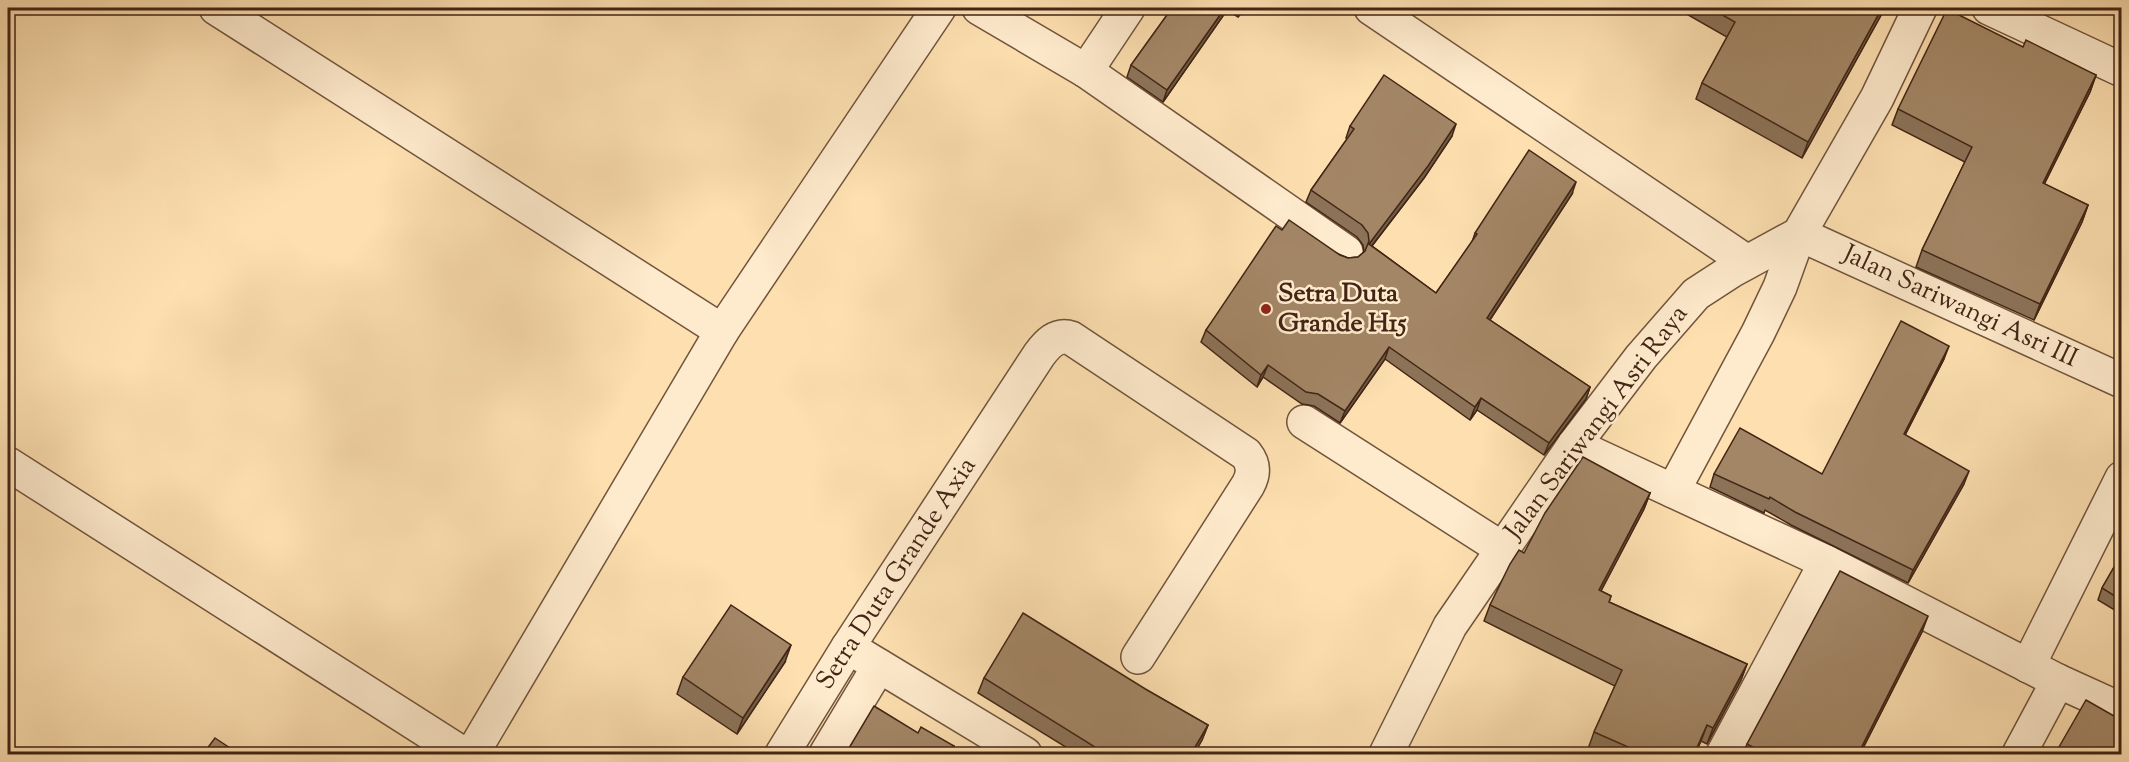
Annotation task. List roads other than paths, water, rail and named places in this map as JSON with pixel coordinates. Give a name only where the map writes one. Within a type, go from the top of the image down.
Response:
[{"type":"street","points":[[216,8],[722,331]]},
{"type":"street","points":[[472,754],[722,331],[939,8]]},
{"type":"street","points":[[979,8],[1086,71],[1346,252]]},
{"type":"street","points":[[1086,71],[1128,8]]},
{"type":"street","points":[[1371,8],[1747,262]]},
{"type":"street","points":[[1673,491],[1758,333],[1780,287],[1799,234],[1877,98],[1920,8]]},
{"type":"street","points":[[1989,8],[2121,69]]},
{"type":"street","name":"Jalan Sariwangi Asri Raya","points":[[1386,754],[1450,626],[1574,445],[1641,357],[1696,294],[1747,262],[1799,234]]},
{"type":"street","name":"Jalan Sariwangi Asri III","points":[[1799,234],[2121,381]]},
{"type":"street","name":"Setra Duta Grande Axia","points":[[782,754],[848,647],[1013,394],[1047,345],[1065,335],[1246,454],[1251,460],[1253,476],[1248,485],[1138,657]]},
{"type":"street","points":[[1304,422],[1502,548]]},
{"type":"street","points":[[1574,445],[1826,562],[2028,666],[2121,710]]},
{"type":"street","points":[[8,464],[463,754]]},
{"type":"street","points":[[2028,666],[2121,478]]},
{"type":"street","points":[[1723,754],[1826,562]]},
{"type":"street","points":[[848,647],[1025,754]]},
{"type":"street","points":[[826,754],[879,666]]},
{"type":"street","points":[[2019,754],[2058,681]]},
{"type":"place","name":"Setra Duta Grande H15","points":[[1266,309]]}]
